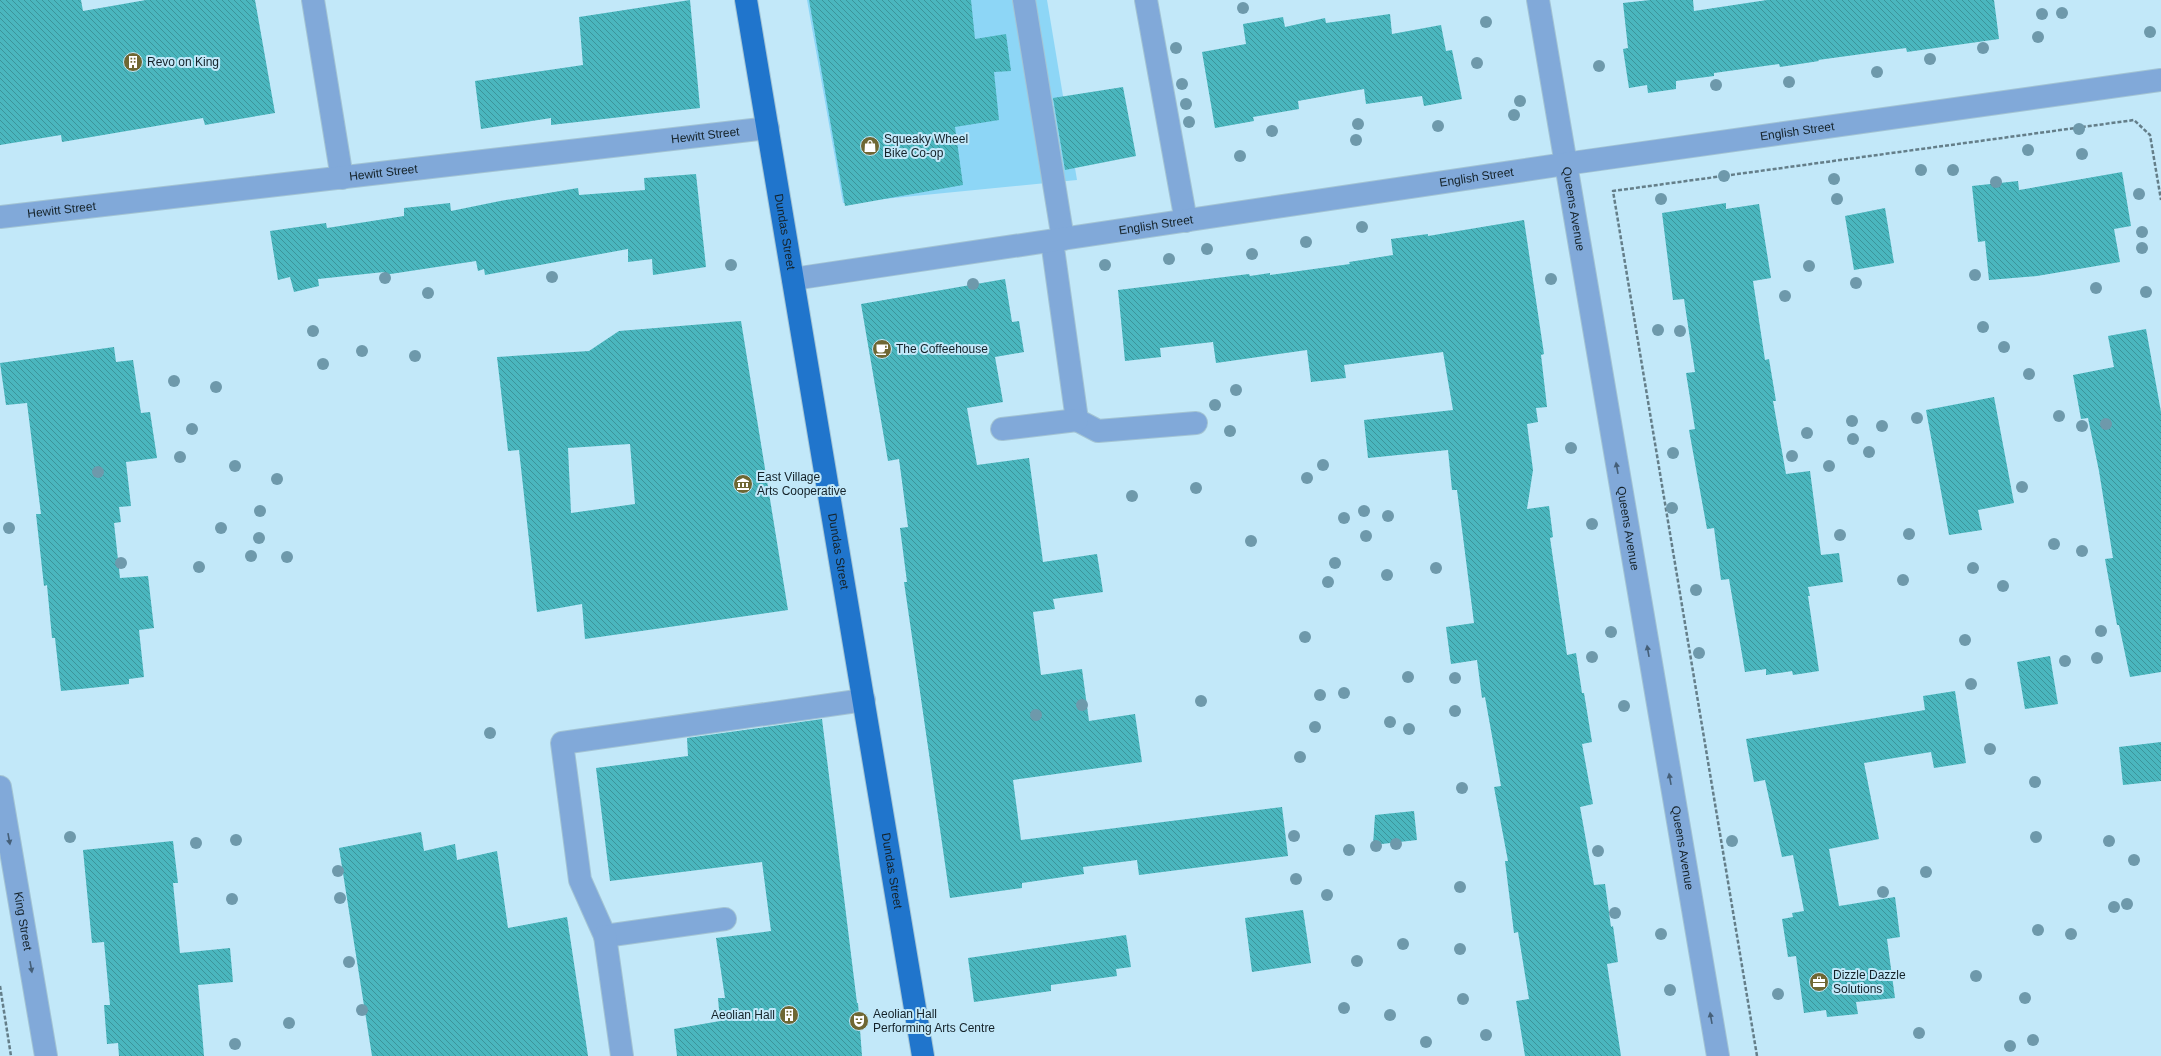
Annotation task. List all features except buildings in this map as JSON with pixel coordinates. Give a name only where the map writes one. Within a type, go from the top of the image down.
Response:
[{"type":"main road","name":"Dundas Street","points":[[746,0],[923,1056]]},
{"type":"street","points":[[313,0],[342,178]]},
{"type":"street","points":[[1024,0],[1057,240],[1077,420]]},
{"type":"street","points":[[1146,0],[1186,221]]},
{"type":"street","name":"Queens Avenue","points":[[1538,0],[1718,1056]]},
{"type":"street","name":"English Street","points":[[793,279],[1565,164],[2161,80]]},
{"type":"street","name":"Hewitt Street","points":[[0,217],[768,128]]},
{"type":"street","points":[[1002,429],[1077,420],[1098,431],[1196,423]]},
{"type":"street","points":[[622,1056],[605,936],[580,880],[562,743],[864,700]]},
{"type":"street","name":"King Street","points":[[0,787],[46,1056]]},
{"type":"street","points":[[605,936],[725,919]]},
{"type":"path","points":[[1757,1056],[1613,191],[2134,120],[2150,135],[2161,200]]},
{"type":"path","points":[[0,986],[11,1056]]},
{"type":"shaded area","points":[[807,0],[1047,0],[1077,180],[843,203]]},
{"type":"place","name":"Revo on King","points":[[133,62]]},
{"type":"place","name":"Squeaky Wheel Bike Co-op","points":[[870,146]]},
{"type":"place","name":"The Coffeehouse","points":[[882,349]]},
{"type":"place","name":"East Village Arts Cooperative","points":[[743,484]]},
{"type":"place","name":"Dizzle Dazzle Solutions","points":[[1819,982]]},
{"type":"place","name":"Aeolian Hall","points":[[789,1015]]},
{"type":"place","name":"Aeolian Hall Performing Arts Centre","points":[[859,1021]]}]
